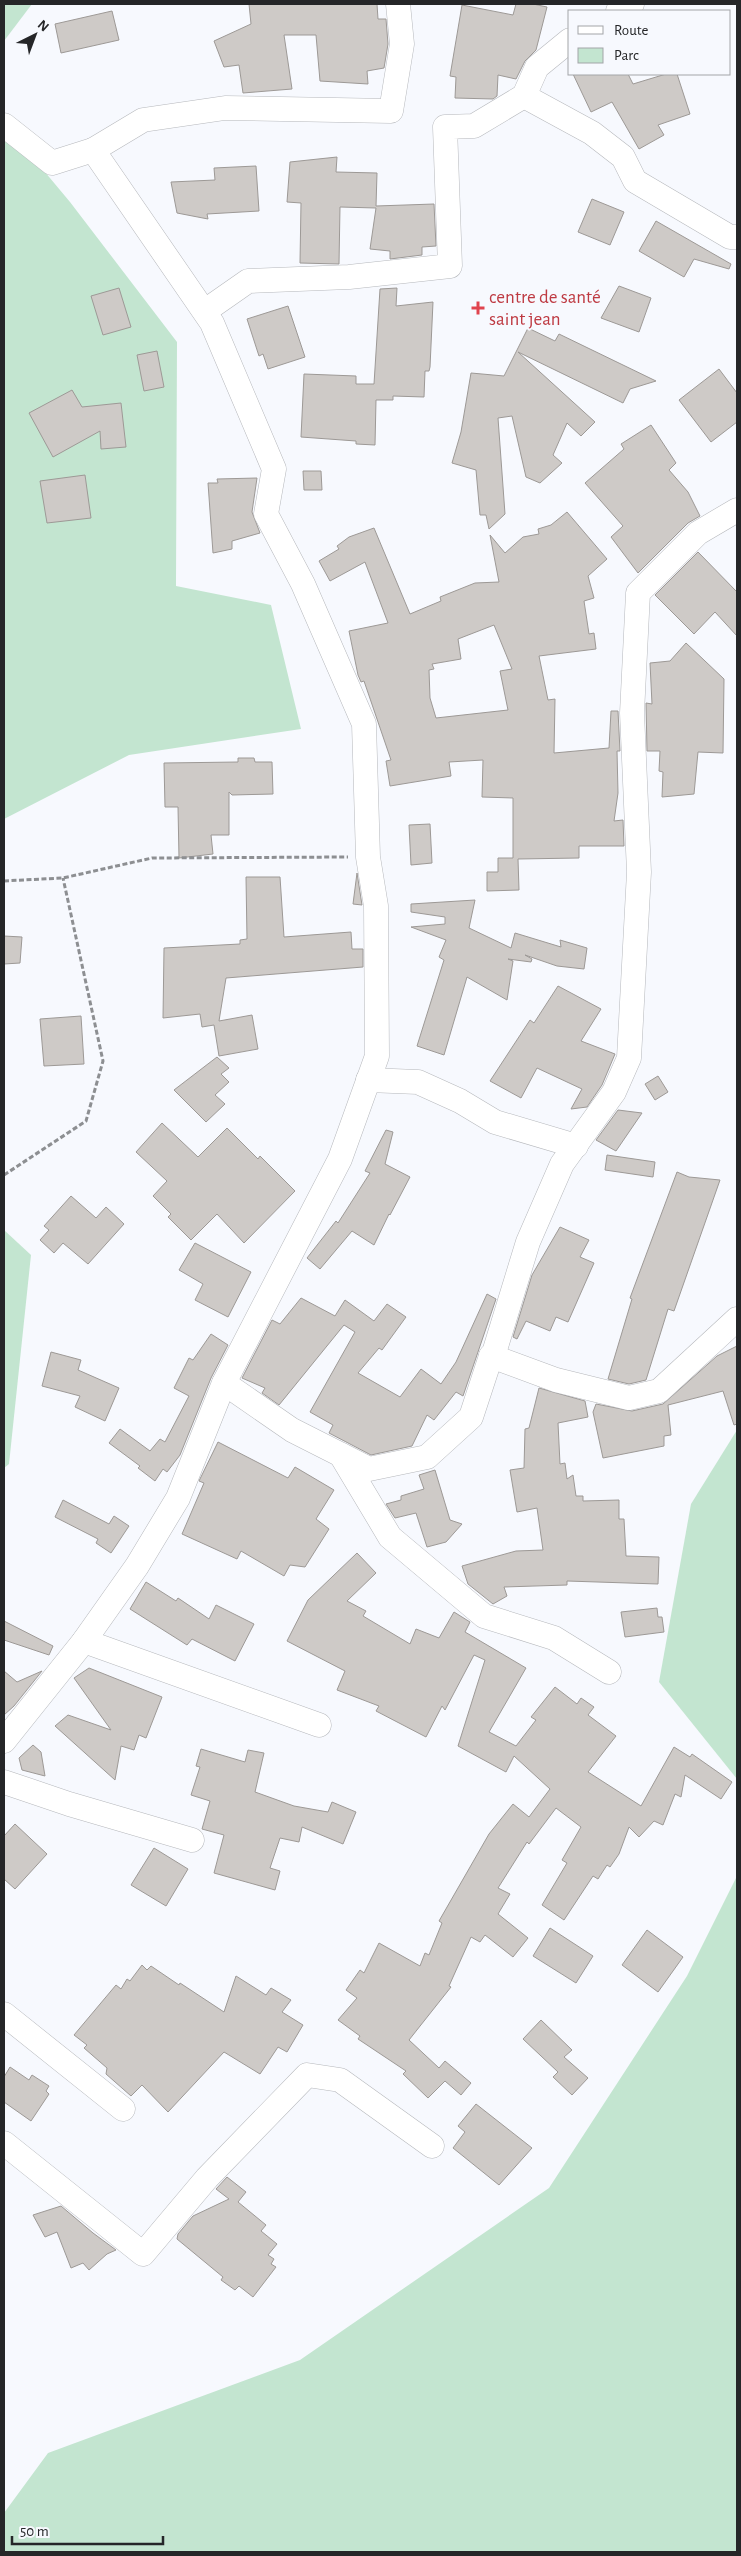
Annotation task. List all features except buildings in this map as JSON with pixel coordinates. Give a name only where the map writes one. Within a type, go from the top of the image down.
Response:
[{"type":"street","points":[[4,125],[52,164],[93,150],[143,120],[225,108],[391,111],[402,44],[398,4]]},
{"type":"street","points":[[620,10],[632,4]]},
{"type":"street","points":[[205,311],[248,281],[348,277],[450,266],[445,127],[474,126],[524,96],[537,67],[568,42]]},
{"type":"street","points":[[524,96],[592,133],[623,157],[635,181],[730,236],[737,237]]},
{"type":"street","points":[[4,1741],[84,1641],[137,1566],[178,1498],[224,1383],[272,1286],[340,1159],[376,1056],[376,906],[368,857],[364,724],[303,584],[266,514],[274,469],[212,323],[93,150]]},
{"type":"street","points":[[224,1383],[292,1430],[369,1469],[427,1457],[471,1417],[491,1356],[494,1353],[528,1242],[562,1164],[614,1092],[629,1058],[639,872],[632,713],[638,592],[698,533],[737,510]]},
{"type":"street","points":[[368,1080],[418,1082],[460,1101],[494,1122],[576,1146]]},
{"type":"street","points":[[491,1356],[556,1380],[629,1398],[659,1391],[737,1319]]},
{"type":"street","points":[[341,1455],[390,1537],[484,1616],[554,1638],[609,1672]]},
{"type":"street","points":[[84,1641],[319,1725]]},
{"type":"street","points":[[4,1782],[69,1804],[192,1840]]},
{"type":"street","points":[[4,2014],[123,2109]]},
{"type":"street","points":[[4,2143],[143,2254],[207,2178],[307,2074],[340,2080],[432,2146]]},
{"type":"path","points":[[4,881],[63,878],[152,858],[368,857]]},
{"type":"path","points":[[4,1175],[86,1121],[103,1060],[63,878]]},
{"type":"green space","points":[[4,4],[32,4],[4,41]]},
{"type":"green space","points":[[4,123],[70,202],[177,342],[176,586],[271,605],[301,729],[129,755],[4,819]]},
{"type":"green space","points":[[4,1230],[31,1255],[9,1464],[4,1468]]},
{"type":"green space","points":[[737,1430],[737,1779],[659,1682],[691,1504]]},
{"type":"green space","points":[[737,1876],[737,2552],[4,2552],[4,2513],[48,2453],[300,2360],[549,2188],[687,1976]]},
{"type":"place","name":"centre de santé saint jean","points":[[478,308]]}]
